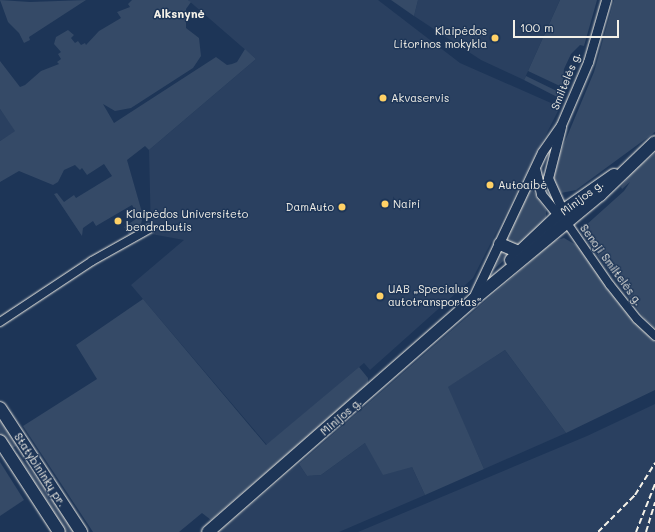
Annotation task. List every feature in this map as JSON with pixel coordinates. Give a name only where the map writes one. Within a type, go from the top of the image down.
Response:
[{"type":"main road","name":"Minijos g.","points":[[208,532],[473,300],[593,188],[627,167],[655,142]]},
{"type":"main road","name":"Minijos g.","points":[[473,300],[519,252],[563,217]]},
{"type":"main road","points":[[500,244],[519,252]]},
{"type":"main road","name":"Statybininkų pr.","points":[[0,408],[81,532]]},
{"type":"main road","name":"Statybininkų pr.","points":[[0,441],[60,532]]},
{"type":"main road","points":[[10,456],[15,448],[26,447]]},
{"type":"street","name":"Smiltelės g.","points":[[562,125],[588,62],[606,0]]},
{"type":"street","points":[[473,300],[542,152],[562,125]]},
{"type":"street","points":[[562,125],[558,146],[548,178],[563,217]]},
{"type":"street","points":[[535,168],[541,194],[563,217]]},
{"type":"street","name":"Senoji Smiltelės g.","points":[[563,217],[619,296],[655,336]]},
{"type":"street","points":[[0,322],[92,261],[148,228]]},
{"type":"shaded area","points":[[0,0],[30,2],[86,0],[29,37],[30,40],[24,43],[19,33],[8,22]]},
{"type":"shaded area","points":[[132,0],[188,0],[191,2],[186,9],[186,28],[199,38],[201,56],[193,68],[131,108],[115,111],[103,104],[114,123],[216,57],[227,65],[232,64],[237,62],[245,49],[256,59],[149,150],[145,146],[127,160],[143,216],[140,228],[130,236],[124,227],[139,217],[132,205],[96,226],[93,221],[83,228],[82,236],[54,194],[57,193],[64,202],[74,195],[76,198],[112,176],[104,164],[87,175],[82,168],[80,170],[75,165],[64,170],[58,182],[53,185],[19,171],[0,182],[0,141],[15,131],[0,109],[0,61],[20,87],[25,85],[41,71],[59,64],[57,62],[61,59],[58,54],[61,52],[54,44],[56,37],[68,30],[74,35],[71,38],[75,43],[78,41],[81,45],[85,43],[86,45],[99,31],[121,18],[117,12],[130,7],[128,4]]},
{"type":"shaded area","points":[[188,0],[378,0],[460,63],[560,107],[473,278],[370,370],[364,363],[267,445],[131,285],[184,240],[151,234],[149,150],[256,59]]},
{"type":"shaded area","points":[[391,0],[418,0],[414,16]]},
{"type":"shaded area","name":"Klaipėdos Litorinos mokykla","points":[[418,0],[560,0],[524,80],[481,60],[414,16]]},
{"type":"shaded area","points":[[560,0],[597,0],[584,46],[580,45],[571,54],[564,69],[562,87],[528,71]]},
{"type":"shaded area","points":[[614,0],[655,0],[655,132],[576,190],[561,193],[554,185],[553,170],[594,72]]},
{"type":"shaded area","points":[[526,76],[563,94],[563,100],[524,80]]},
{"type":"shaded area","points":[[0,109],[16,131],[0,141]]},
{"type":"shaded area","points":[[655,153],[655,328],[645,319],[587,241],[585,226],[624,191],[630,182],[622,189],[621,187],[632,172]]},
{"type":"shaded area","points":[[529,185],[546,210],[546,220],[518,245],[503,243]]},
{"type":"shaded area","points":[[564,238],[578,246],[634,321],[655,342],[655,390],[566,433],[505,350],[448,387],[484,469],[425,495],[412,467],[383,475],[365,443],[321,475],[307,476],[299,464],[554,241]]},
{"type":"shaded area","points":[[501,247],[511,254],[492,271]]},
{"type":"shaded area","points":[[143,299],[266,445],[359,367],[368,378],[368,384],[211,520],[202,513],[179,532],[93,532],[23,426],[97,379],[76,345]]},
{"type":"shaded area","points":[[505,350],[566,433],[484,469],[447,387]]},
{"type":"shaded area","points":[[655,404],[655,532],[358,532],[587,436]]},
{"type":"shaded area","points":[[0,416],[19,444],[11,449],[0,433]]},
{"type":"shaded area","points":[[365,443],[412,467],[425,495],[339,532],[218,532],[299,464],[307,476],[321,475]]},
{"type":"shaded area","points":[[17,453],[59,505],[76,532],[65,532],[15,455]]},
{"type":"shaded area","points":[[0,462],[24,500],[0,516]]},
{"type":"railway","points":[[598,532],[635,495],[655,463]]},
{"type":"railway","points":[[636,532],[655,484]]},
{"type":"railway","points":[[646,532],[655,502]]},
{"type":"place","name":"Klaipėdos Litorinos mokykla","points":[[495,38]]},
{"type":"place","name":"Akvaservis","points":[[383,98]]},
{"type":"place","name":"Autoaibė","points":[[490,185]]},
{"type":"place","name":"Nairi","points":[[385,204]]},
{"type":"place","name":"DamAuto","points":[[342,207]]},
{"type":"place","name":"Klaipėdos Universiteto bendrabutis","points":[[118,221]]},
{"type":"place","name":"UAB „Specialus autotransportas“","points":[[380,296]]},
{"type":"district","name":"Alksnynė","points":[[179,14]]}]
